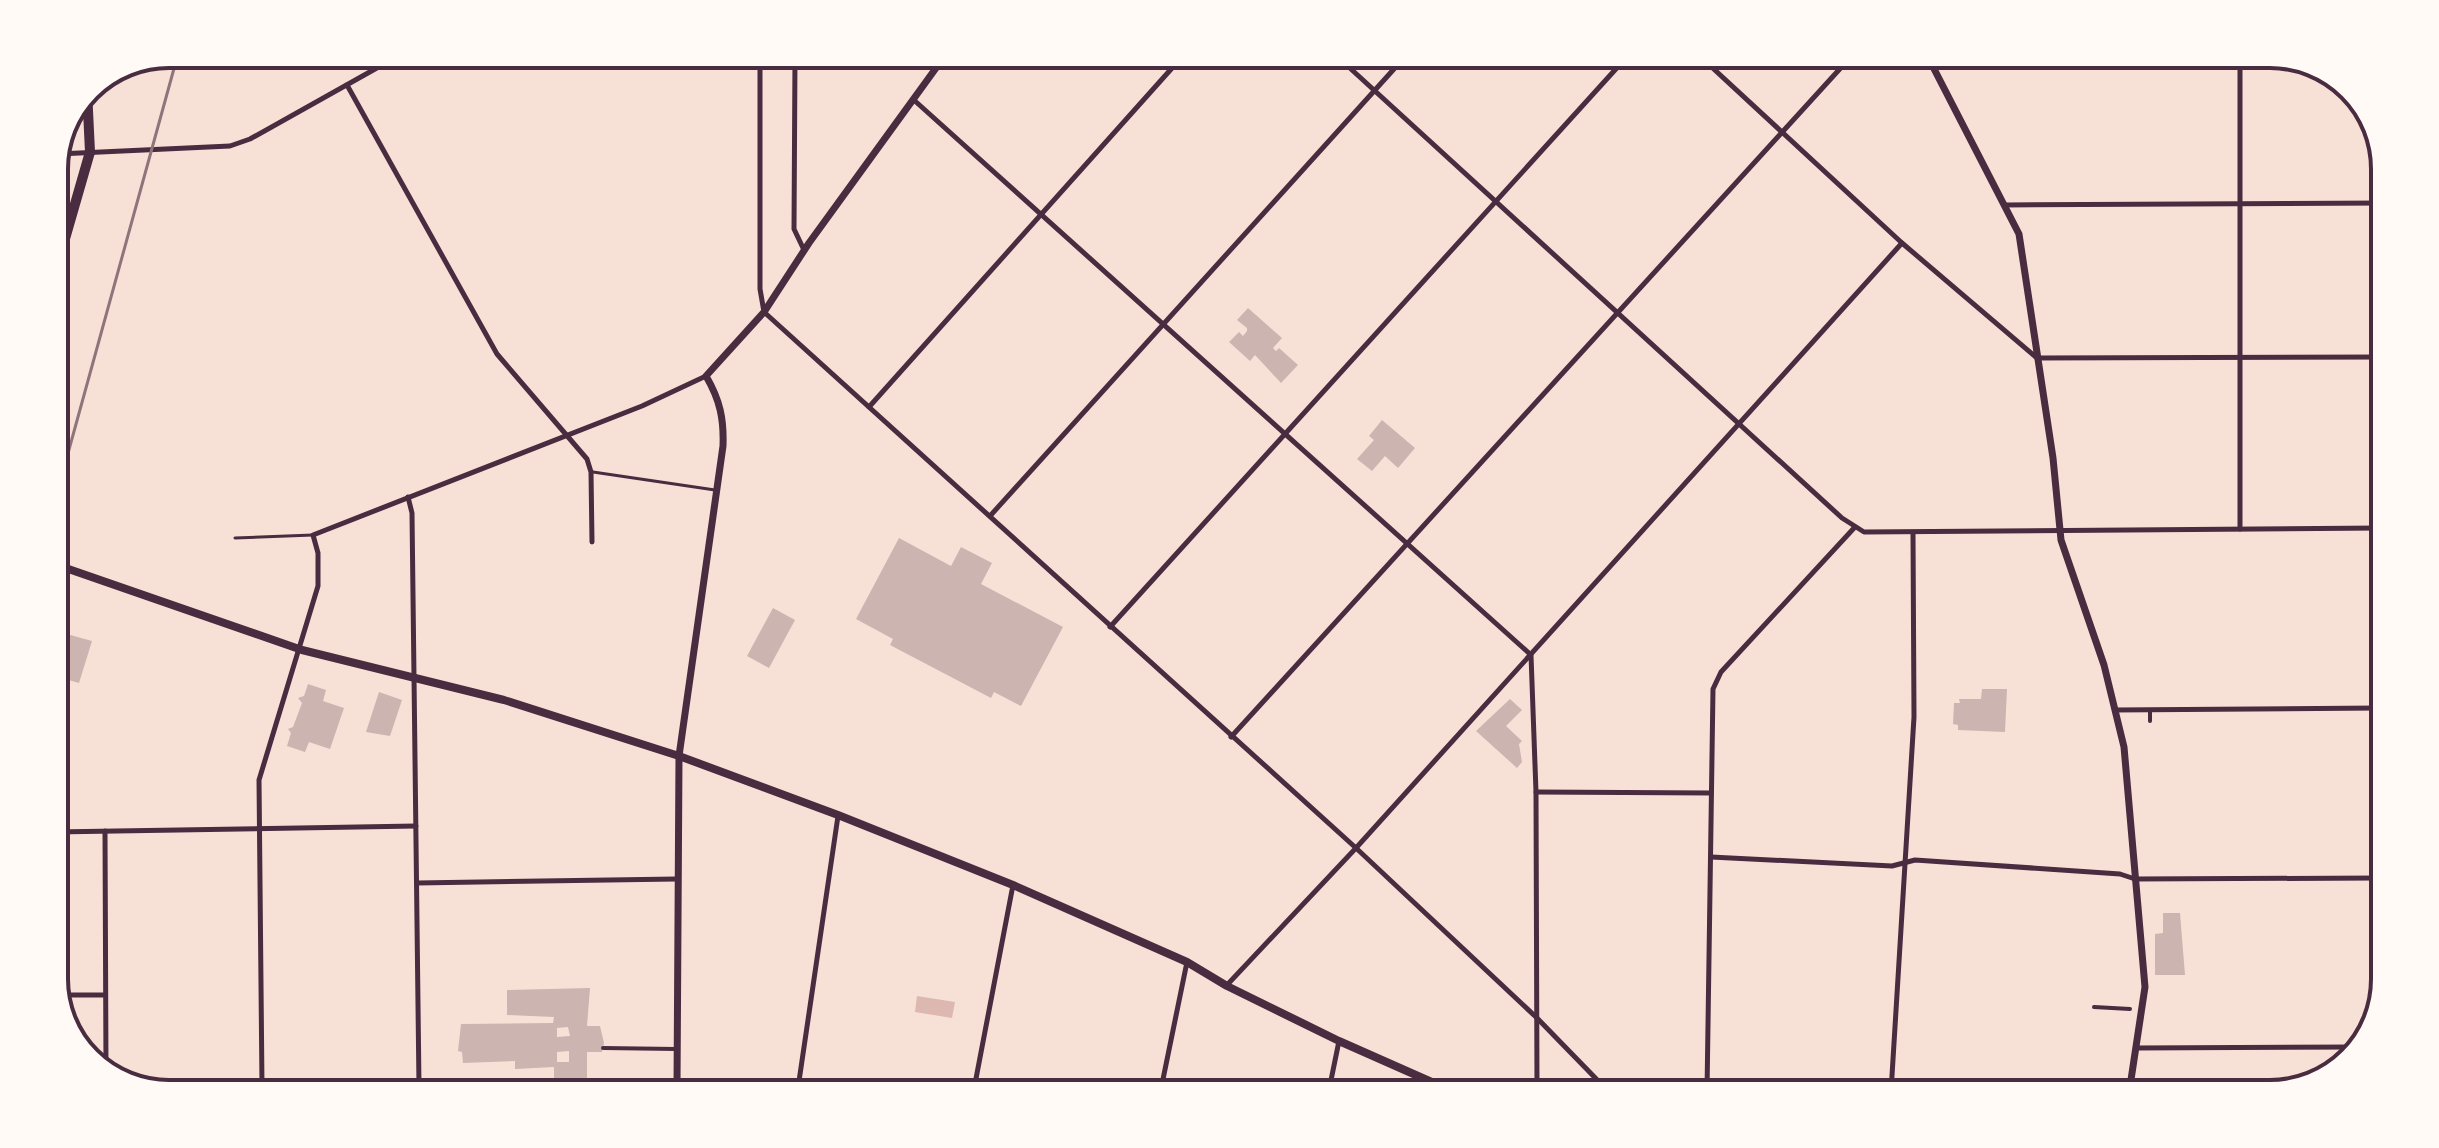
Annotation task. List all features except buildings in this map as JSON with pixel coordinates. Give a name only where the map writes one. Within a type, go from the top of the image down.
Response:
[{"type":"highway","points":[[68,228],[90,152],[88,110]]},
{"type":"main road","points":[[68,569],[302,650],[504,700],[679,756],[838,815],[1013,885],[1187,962],[1227,986],[1427,1080]]},
{"type":"street","points":[[69,153],[210,149],[240,142],[377,68]]},
{"type":"street","points":[[760,68],[760,289],[764,312],[1356,848],[1536,1017],[1597,1080]]},
{"type":"street","points":[[795,68],[794,229],[804,250]]},
{"type":"street","points":[[262,1080],[261,769],[302,650],[318,586],[318,553],[313,535],[642,406],[706,376],[764,312],[804,250],[937,68]]},
{"type":"street","points":[[869,407],[1172,68]]},
{"type":"street","points":[[1350,68],[1855,527],[1877,534],[2060,529],[2371,528]]},
{"type":"street","points":[[990,516],[1395,68]]},
{"type":"street","points":[[1110,627],[1617,68]]},
{"type":"street","points":[[1713,68],[1902,243],[2037,358],[2371,357]]},
{"type":"street","points":[[1231,737],[1841,68]]},
{"type":"street","points":[[1934,68],[2014,220],[2023,253],[2064,556],[2101,655],[2124,747],[2145,987],[2131,1080]]},
{"type":"street","points":[[2240,68],[2240,529]]},
{"type":"street","points":[[347,85],[497,354],[579,448],[591,472],[592,542]]},
{"type":"street","points":[[915,101],[1406,546],[1531,655],[1536,792],[1537,1080]]},
{"type":"street","points":[[2005,205],[2371,203]]},
{"type":"street","points":[[1227,986],[1356,848],[1902,243]]},
{"type":"street","points":[[677,1080],[679,756],[724,423],[717,395],[706,376]]},
{"type":"street","points":[[408,497],[412,513],[419,1080]]},
{"type":"street","points":[[1707,1080],[1711,793],[1716,680],[1855,527]]},
{"type":"street","points":[[1892,1080],[1914,717],[1913,533]]},
{"type":"street","points":[[2115,710],[2371,708]]},
{"type":"street","points":[[2150,710],[2150,721]]},
{"type":"street","points":[[1536,792],[1711,793]]},
{"type":"street","points":[[799,1080],[838,815]]},
{"type":"street","points":[[68,832],[416,826]]},
{"type":"street","points":[[105,831],[106,1057]]},
{"type":"street","points":[[1711,857],[1904,864],[1915,860],[2120,874],[2135,879],[2371,878]]},
{"type":"street","points":[[417,883],[676,879]]},
{"type":"street","points":[[975,1080],[1013,885]]},
{"type":"street","points":[[1163,1080],[1187,962]]},
{"type":"street","points":[[69,995],[105,995]]},
{"type":"street","points":[[2094,1007],[2130,1009]]},
{"type":"street","points":[[1331,1080],[1339,1041]]},
{"type":"street","points":[[2136,1048],[2344,1047]]},
{"type":"street","points":[[603,1048],[676,1049]]},
{"type":"lane","points":[[591,472],[715,490]]},
{"type":"lane","points":[[235,538],[313,535]]},
{"type":"shaded area","points":[[917,996],[955,1002],[952,1018],[915,1012]]},
{"type":"railway","points":[[68,453],[174,68]]}]
